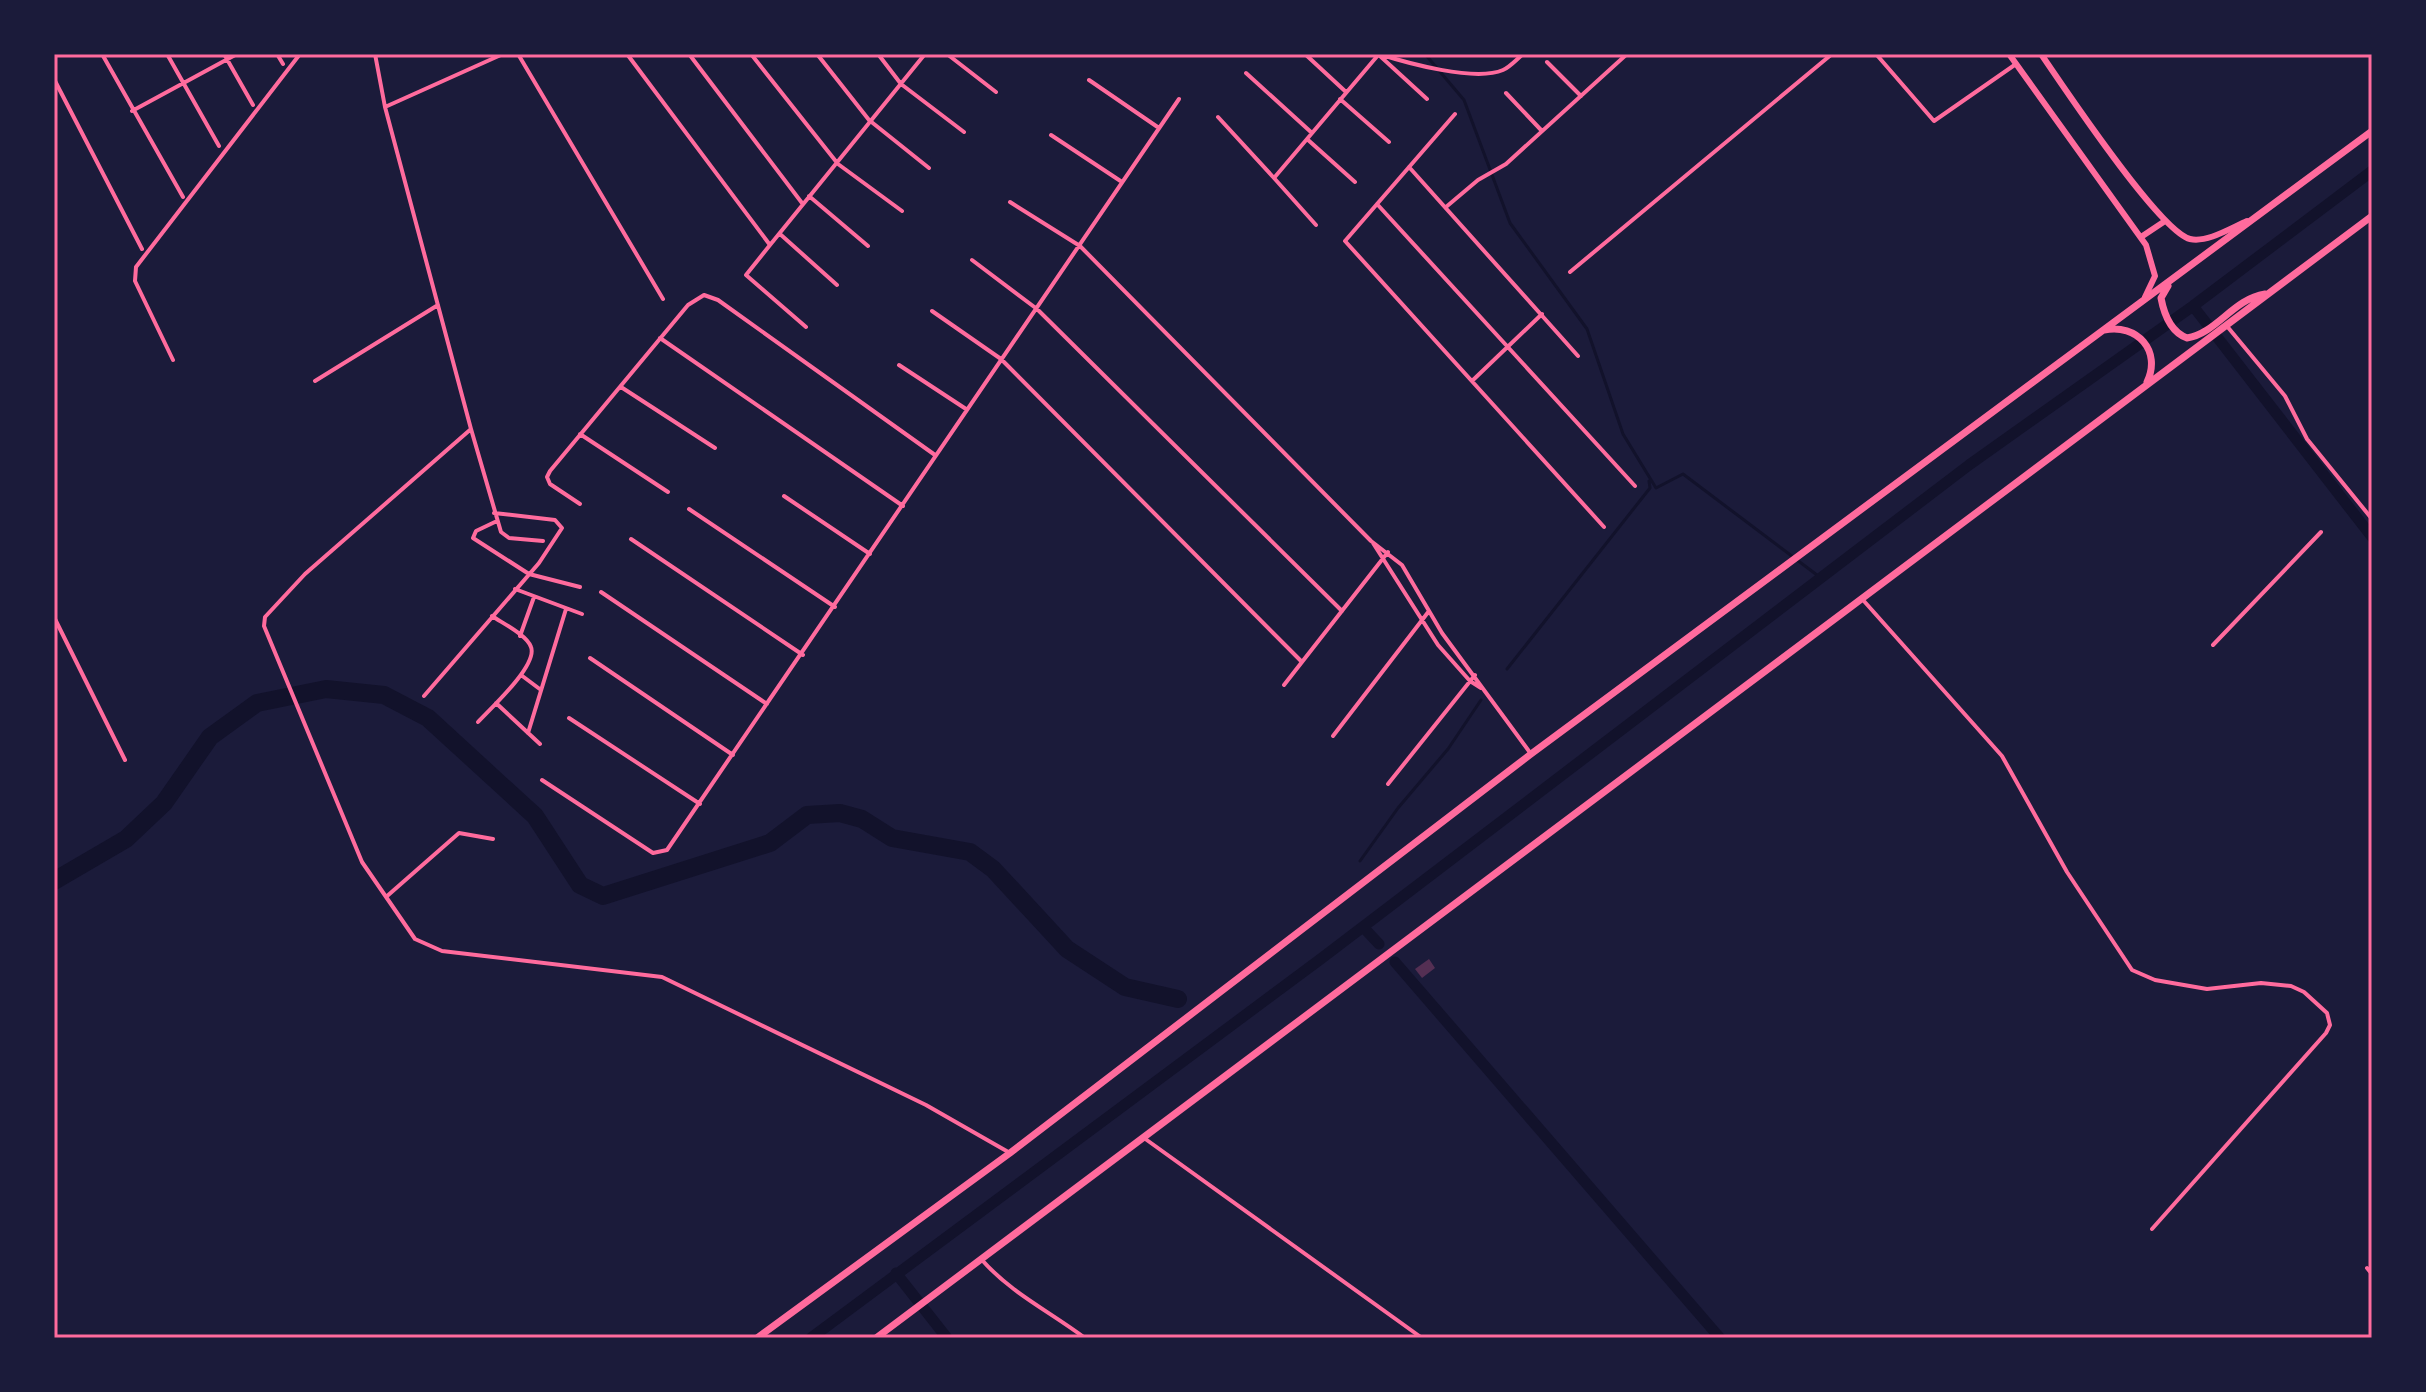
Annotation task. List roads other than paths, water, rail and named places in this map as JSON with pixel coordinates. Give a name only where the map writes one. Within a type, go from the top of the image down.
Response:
[{"type":"main road","points":[[2009,54],[2141,237],[2152,257],[2155,276],[2142,300]]},
{"type":"main road","points":[[2041,54],[2177,233],[2196,240],[2253,219]]},
{"type":"main road","points":[[2222,325],[2190,338],[2180,335],[2167,319],[2162,302],[2167,286],[2372,131]]},
{"type":"main road","points":[[757,1338],[1010,1153],[1531,754],[2274,204]]},
{"type":"main road","points":[[876,1338],[2206,341],[2222,325],[2372,216]]},
{"type":"main road","points":[[2141,237],[2165,221]]},
{"type":"main road","points":[[2100,331],[2125,329],[2143,339],[2151,357],[2150,377],[2143,388]]},
{"type":"street","points":[[102,54],[183,197]]},
{"type":"street","points":[[167,54],[219,146]]},
{"type":"street","points":[[132,111],[225,57],[237,54]]},
{"type":"street","points":[[277,54],[283,64]]},
{"type":"street","points":[[173,360],[135,281],[136,267],[300,54]]},
{"type":"street","points":[[375,54],[385,107],[494,513],[504,536],[543,541]]},
{"type":"street","points":[[385,107],[503,54]]},
{"type":"street","points":[[518,54],[663,299]]},
{"type":"street","points":[[627,54],[770,245]]},
{"type":"street","points":[[689,54],[802,203]]},
{"type":"street","points":[[751,54],[838,164],[902,211]]},
{"type":"street","points":[[817,54],[869,120],[929,168]]},
{"type":"street","points":[[878,54],[901,84],[964,132]]},
{"type":"street","points":[[806,327],[746,275],[925,54]]},
{"type":"street","points":[[947,54],[996,92]]},
{"type":"street","points":[[1305,54],[1346,92]]},
{"type":"street","points":[[1274,178],[1379,54]]},
{"type":"street","points":[[1379,54],[1446,71],[1502,71],[1523,54]]},
{"type":"street","points":[[1379,54],[1427,99]]},
{"type":"street","points":[[1511,54],[1516,60]]},
{"type":"street","points":[[1611,54],[1618,62]]},
{"type":"street","points":[[1446,208],[1478,180],[1506,164],[1627,54]]},
{"type":"street","points":[[1570,272],[1832,54]]},
{"type":"street","points":[[1876,54],[1934,121],[2016,64]]},
{"type":"street","points":[[225,57],[253,105]]},
{"type":"street","points":[[1547,62],[1581,96]]},
{"type":"street","points":[[1246,73],[1312,133]]},
{"type":"street","points":[[54,79],[142,249]]},
{"type":"street","points":[[1089,80],[1159,128]]},
{"type":"street","points":[[1506,93],[1542,131]]},
{"type":"street","points":[[542,780],[653,853],[667,850],[803,655],[966,409],[1179,99]]},
{"type":"street","points":[[1340,99],[1389,142]]},
{"type":"street","points":[[1455,114],[1345,241],[1604,527]]},
{"type":"street","points":[[1218,117],[1316,225]]},
{"type":"street","points":[[1051,135],[1123,182]]},
{"type":"street","points":[[1307,139],[1355,182]]},
{"type":"street","points":[[1409,167],[1578,356]]},
{"type":"street","points":[[809,196],[868,246]]},
{"type":"street","points":[[1010,202],[1080,246],[1371,541],[1388,552],[1412,579],[1483,689],[1531,754]]},
{"type":"street","points":[[1377,204],[1635,486]]},
{"type":"street","points":[[780,234],[837,285]]},
{"type":"street","points":[[972,260],[1037,309],[1342,611]]},
{"type":"street","points":[[580,504],[550,484],[547,477],[660,338],[697,297],[704,295],[718,300],[935,455]]},
{"type":"street","points":[[315,381],[438,305]]},
{"type":"street","points":[[932,311],[1001,359],[1302,662]]},
{"type":"street","points":[[1472,381],[1542,314]]},
{"type":"street","points":[[2222,325],[2285,396],[2307,439],[2372,519]]},
{"type":"street","points":[[660,338],[903,506]]},
{"type":"street","points":[[899,365],[966,409]]},
{"type":"street","points":[[621,387],[715,448]]},
{"type":"street","points":[[471,429],[271,607],[264,626],[362,862],[415,939],[442,951],[662,977],[926,1105],[1010,1153]]},
{"type":"street","points":[[580,434],[668,492]]},
{"type":"street","points":[[784,496],[870,554]]},
{"type":"street","points":[[689,509],[835,607]]},
{"type":"street","points":[[424,696],[529,574],[562,524],[555,520],[494,513]]},
{"type":"street","points":[[497,521],[476,531],[473,538],[529,574],[580,587]]},
{"type":"street","points":[[2213,645],[2321,532]]},
{"type":"street","points":[[631,539],[803,655]]},
{"type":"street","points":[[1371,541],[1422,620],[1470,681],[1483,689]]},
{"type":"street","points":[[1284,685],[1388,552]]},
{"type":"street","points":[[515,589],[582,614]]},
{"type":"street","points":[[601,592],[767,704]]},
{"type":"street","points":[[520,636],[534,597]]},
{"type":"street","points":[[1861,598],[2002,756],[2067,872],[2132,970],[2155,980],[2207,989],[2261,983],[2291,986],[2304,992],[2327,1013],[2330,1025],[2326,1033],[2152,1229]]},
{"type":"street","points":[[528,733],[566,609]]},
{"type":"street","points":[[1333,736],[1430,610]]},
{"type":"street","points":[[478,722],[521,675],[532,651],[530,643],[492,616]]},
{"type":"street","points":[[54,617],[125,760]]},
{"type":"street","points":[[590,658],[733,755]]},
{"type":"street","points":[[521,675],[542,690]]},
{"type":"street","points":[[1388,784],[1475,675]]},
{"type":"street","points":[[496,703],[540,744]]},
{"type":"street","points":[[569,718],[700,804]]},
{"type":"street","points":[[386,897],[459,833],[493,839]]},
{"type":"street","points":[[1142,1137],[1422,1338]]},
{"type":"street","points":[[980,1259],[1002,1283],[1044,1307],[1085,1338]]},
{"type":"street","points":[[2367,1268],[2372,1274]]},
{"type":"waterway","points":[[1425,54],[1464,100],[1510,223],[1587,329],[1623,434],[1656,488],[1683,474],[1821,578]]},
{"type":"waterway","points":[[811,1338],[1322,958],[1969,465],[2193,306],[2372,171]]},
{"type":"waterway","points":[[2193,306],[2372,537]]},
{"type":"waterway","points":[[1507,669],[1650,488],[1649,481]]},
{"type":"waterway","points":[[54,881],[126,839],[164,803],[210,737],[257,703],[326,689],[384,695],[428,718],[535,816],[580,885],[603,896],[770,843],[807,815],[840,813],[862,819],[892,838],[970,852],[993,869],[1067,949],[1125,987],[1178,999]]},
{"type":"waterway","points":[[1360,861],[1398,808],[1448,749],[1481,700]]},
{"type":"waterway","points":[[1363,927],[1379,944]]},
{"type":"waterway","points":[[1395,962],[1720,1338]]},
{"type":"waterway","points":[[896,1273],[947,1338]]}]
